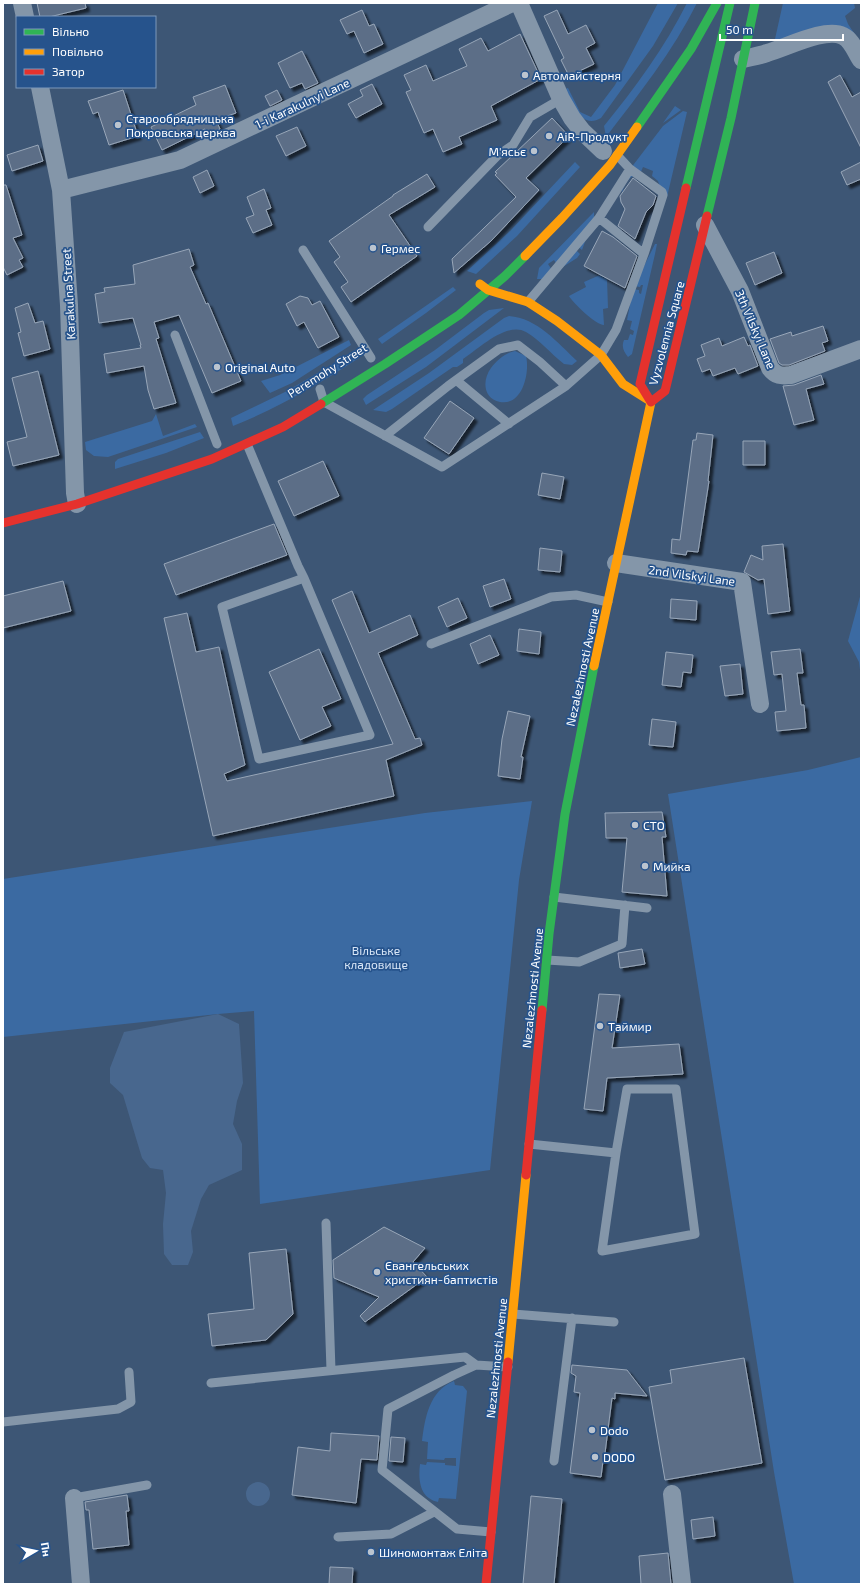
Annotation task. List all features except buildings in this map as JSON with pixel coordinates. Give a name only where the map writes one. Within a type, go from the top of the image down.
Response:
[{"type":"main road","points":[[3,523],[75,495],[212,459],[247,444],[283,427],[385,364],[459,315],[505,276],[562,218],[606,152],[670,81],[691,49],[717,3]]},
{"type":"main road","name":"Vyzvolennia Square","points":[[730,3],[640,384],[651,402],[666,391],[755,3]]},
{"type":"main road","points":[[472,290],[482,282],[488,290],[528,302],[557,321],[601,355],[622,384],[651,402]]},
{"type":"main road","name":"Nezalezhnosti Avenue","points":[[486,1584],[547,960],[565,814],[587,697],[651,402]]},
{"type":"street","points":[[22,3],[25,16]]},
{"type":"street","name":"1-i Karakulnyi Lane","points":[[61,190],[180,160],[512,3]]},
{"type":"street","points":[[519,3],[561,99],[572,118],[582,131],[606,152]]},
{"type":"street","points":[[743,59],[766,54],[822,35],[835,33],[844,36],[850,42],[861,60]]},
{"type":"street","name":"Karakulna Street","points":[[40,88],[61,190],[69,305],[75,495]]},
{"type":"street","name":"3th Vilskyi Lane","points":[[705,225],[740,291],[770,368],[775,375],[791,375],[861,348]]},
{"type":"street","name":"2nd Vilskyi Lane","points":[[616,563],[742,582],[760,704]]},
{"type":"street","points":[[672,1494],[682,1584]]},
{"type":"street","points":[[74,1498],[81,1584]]},
{"type":"lane","points":[[428,227],[497,156],[513,146],[530,117],[561,99]]},
{"type":"lane","points":[[320,389],[324,402],[442,467],[566,386],[601,355],[616,330],[644,254],[662,192],[606,152]]},
{"type":"lane","points":[[528,302],[599,218],[630,169]]},
{"type":"lane","points":[[599,218],[644,254]]},
{"type":"lane","points":[[304,250],[371,358]]},
{"type":"lane","points":[[175,336],[217,444]]},
{"type":"lane","points":[[385,436],[456,380],[499,349],[518,345],[540,362],[566,386]]},
{"type":"lane","points":[[456,380],[508,424]]},
{"type":"lane","points":[[247,444],[304,578],[370,735],[259,758],[222,607],[304,578]]},
{"type":"lane","points":[[431,644],[551,597],[576,595],[608,602]]},
{"type":"lane","points":[[554,897],[647,908]]},
{"type":"lane","points":[[547,960],[579,962],[622,944],[625,905]]},
{"type":"lane","points":[[627,1089],[676,1089],[694,1234],[602,1251],[616,1153],[627,1089]]},
{"type":"lane","points":[[529,1144],[616,1153]]},
{"type":"lane","points":[[326,1223],[331,1370]]},
{"type":"lane","points":[[513,1314],[614,1322]]},
{"type":"lane","points":[[554,1461],[572,1318]]},
{"type":"lane","points":[[211,1383],[464,1357],[476,1365]]},
{"type":"lane","points":[[491,1532],[457,1529],[382,1470],[388,1409],[476,1365],[508,1367]]},
{"type":"lane","points":[[3,1422],[118,1409],[131,1402],[129,1372]]},
{"type":"lane","points":[[74,1498],[147,1485]]},
{"type":"lane","points":[[338,1537],[391,1534],[434,1512]]},
{"type":"green space","points":[[658,3],[678,3],[653,46],[601,118],[594,121],[583,118],[574,107],[565,89],[568,88],[580,112],[591,117],[615,85]]},
{"type":"green space","points":[[687,3],[697,3],[688,21],[643,88],[606,137],[604,126],[649,67]]},
{"type":"green space","points":[[783,3],[854,3],[855,8],[845,16],[848,24],[860,42],[777,41],[775,39]]},
{"type":"green space","points":[[675,106],[681,110],[663,123]]},
{"type":"green space","points":[[683,111],[687,112],[667,197],[663,195],[658,181],[652,176],[653,171],[643,167],[640,174],[633,176],[628,180],[622,193],[621,181],[663,126]]},
{"type":"green space","points":[[575,162],[580,167],[517,236],[476,274],[467,271],[511,230]]},
{"type":"green space","points":[[594,212],[594,217],[582,250],[576,245],[573,247],[580,254],[577,258],[558,270],[558,266],[554,260],[548,264],[552,270],[543,279],[537,279],[539,268]]},
{"type":"green space","points":[[655,244],[657,244],[655,254],[632,354],[628,357],[624,351],[623,345],[624,340],[628,340],[630,334],[633,335],[634,331],[630,329],[632,321],[627,320],[633,289],[639,290],[639,293],[641,294],[643,285],[640,287],[634,286]]},
{"type":"green space","points":[[600,275],[607,279],[608,308],[603,309],[604,325],[590,318],[569,296],[586,287],[584,282]]},
{"type":"green space","points":[[453,287],[456,290],[382,344],[378,339]]},
{"type":"green space","points":[[504,308],[426,367],[366,405],[363,399],[367,395],[435,350],[484,313],[489,310]]},
{"type":"green space","points":[[509,316],[529,321],[538,326],[555,339],[577,361],[572,365],[564,364],[526,332],[510,330],[485,343],[463,359],[463,363],[457,367],[453,367],[392,409],[386,412],[373,410],[429,373],[504,318]]},
{"type":"green space","points":[[349,340],[351,345],[292,383],[270,393],[261,381],[280,375]]},
{"type":"green space","points":[[355,351],[359,358],[281,404],[233,426],[231,418],[287,391]]},
{"type":"green space","points":[[515,351],[526,356],[527,370],[526,379],[523,386],[514,399],[508,402],[494,400],[487,393],[485,383],[488,373],[493,365],[502,357]]},
{"type":"green space","points":[[156,414],[163,436],[195,424],[197,427],[108,457],[94,456],[86,450],[85,442],[152,421]]},
{"type":"green space","points":[[200,432],[204,438],[166,453],[115,469],[115,462],[118,459]]},
{"type":"green space","points":[[861,593],[861,677],[859,662],[848,641]]},
{"type":"green space","points":[[861,757],[861,1584],[794,1584],[774,1472],[668,794],[808,770]]},
{"type":"green space","name":"Вільське кладовище","points":[[532,801],[519,880],[490,1170],[260,1204],[254,1011],[3,1037],[3,879],[425,813]]},
{"type":"green space","points":[[454,1381],[455,1385],[463,1386],[467,1391],[456,1499],[439,1498],[438,1502],[427,1497],[424,1493],[419,1477],[420,1464],[426,1465],[427,1462],[445,1463],[445,1465],[456,1466],[456,1458],[445,1458],[444,1460],[427,1459],[428,1442],[422,1441],[427,1415],[434,1398],[439,1391]]},
{"type":"shaded area","points":[[218,1014],[239,1024],[243,1083],[237,1101],[233,1124],[242,1144],[242,1170],[209,1185],[201,1199],[191,1231],[193,1252],[188,1265],[172,1265],[164,1254],[163,1224],[166,1193],[163,1170],[150,1168],[142,1158],[123,1095],[110,1083],[110,1068],[124,1032]]},
{"type":"shaded area","points":[[258,1482],[266,1486],[270,1494],[266,1502],[258,1506],[250,1502],[246,1494],[250,1486]]},
{"type":"traffic: fast","points":[[637,127],[691,49],[717,3]]},
{"type":"traffic: fast","points":[[686,188],[730,3]]},
{"type":"traffic: fast","points":[[707,216],[731,118],[755,3]]},
{"type":"traffic: fast","points":[[321,404],[459,315],[505,276],[525,256]]},
{"type":"traffic: fast","points":[[542,1010],[549,934],[565,814],[594,666]]},
{"type":"traffic: slow","points":[[525,256],[610,165],[637,127]]},
{"type":"traffic: slow","points":[[480,284],[488,290],[528,302],[557,321],[601,355],[623,384],[650,401]]},
{"type":"traffic: slow","points":[[594,666],[651,402]]},
{"type":"traffic: slow","points":[[508,1362],[526,1175]]},
{"type":"traffic: jam","points":[[651,402],[640,384],[686,188]]},
{"type":"traffic: jam","points":[[651,402],[665,391],[707,216]]},
{"type":"traffic: jam","points":[[3,523],[77,504],[212,459],[283,427],[321,404]]},
{"type":"traffic: jam","points":[[526,1175],[542,1010]]},
{"type":"traffic: jam","points":[[486,1584],[508,1362]]},
{"type":"place","name":"Автомайстерня","points":[[525,75]]},
{"type":"place","name":"Старообрядницька Покровська церква","points":[[118,125]]},
{"type":"place","name":"AiR-Продукт","points":[[549,136]]},
{"type":"place","name":"М'ясьє","points":[[534,151]]},
{"type":"place","name":"Гермес","points":[[373,248]]},
{"type":"place","name":"Original Auto","points":[[217,367]]},
{"type":"place","name":"СТО","points":[[635,825]]},
{"type":"place","name":"Мийка","points":[[645,866]]},
{"type":"place","name":"Таймир","points":[[600,1026]]},
{"type":"place","name":"Євангельських християн-баптистів","points":[[377,1272]]},
{"type":"place","name":"Dodo","points":[[592,1430]]},
{"type":"place","name":"DODO","points":[[595,1457]]},
{"type":"place","name":"Шиномонтаж Еліта","points":[[371,1552]]}]
